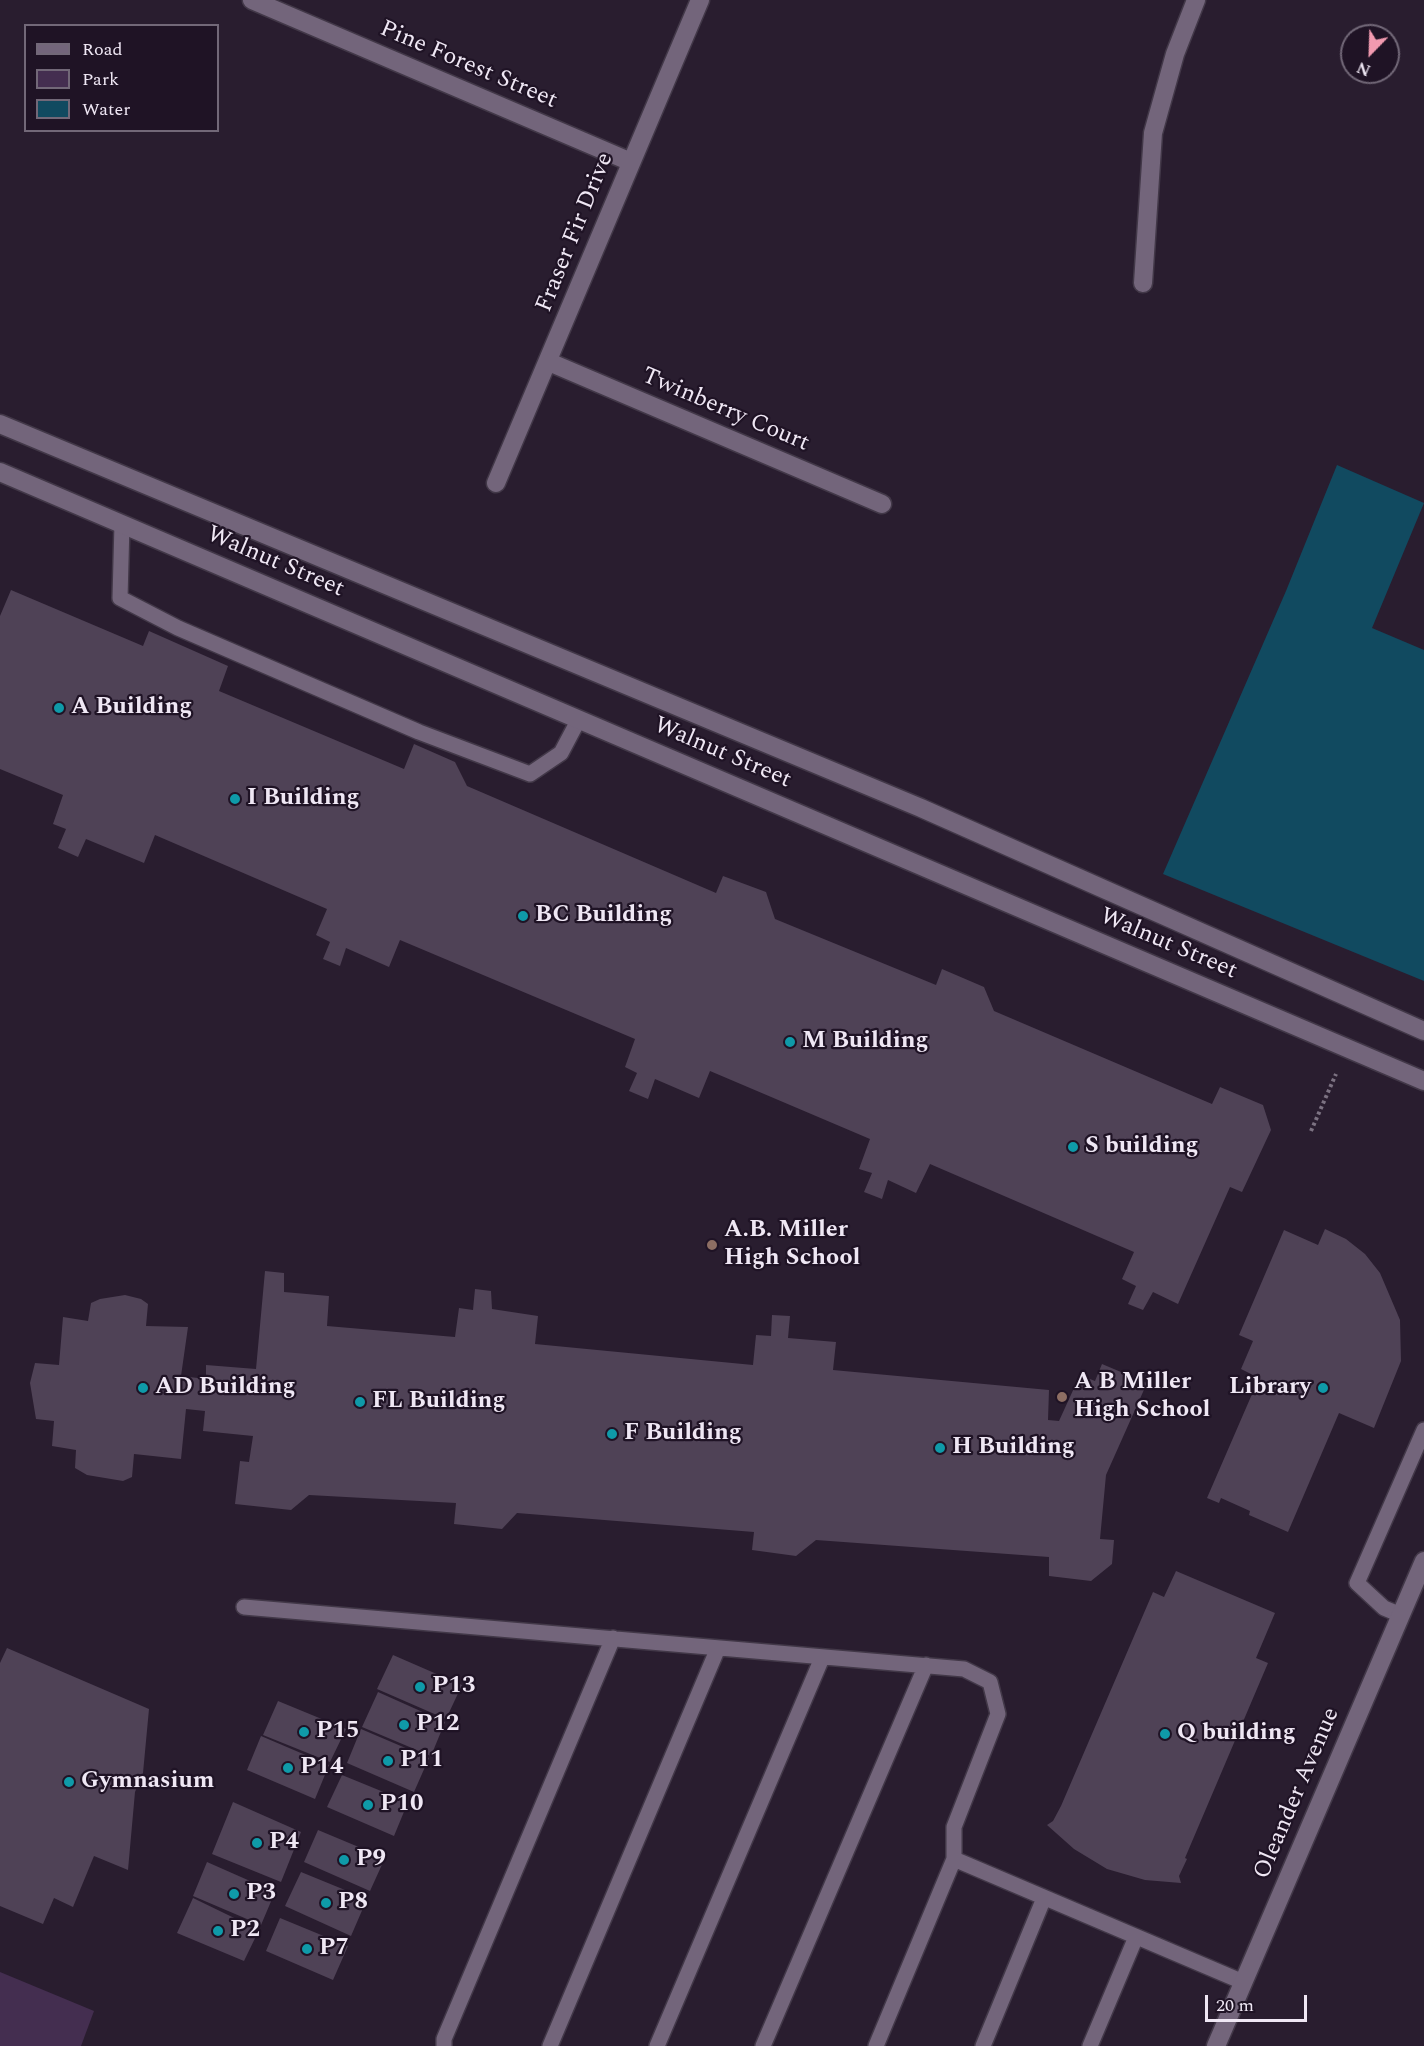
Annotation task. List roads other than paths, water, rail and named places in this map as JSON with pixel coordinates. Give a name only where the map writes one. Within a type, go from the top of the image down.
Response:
[{"type":"street","name":"Pine Forest Street","points":[[252,0],[631,162]]},
{"type":"street","name":"Fraser Fir Drive","points":[[496,483],[700,0]]},
{"type":"street","points":[[1143,283],[1153,133],[1174,54],[1196,0]]},
{"type":"street","name":"Twinberry Court","points":[[549,362],[882,504]]},
{"type":"street","name":"Walnut Street","points":[[0,424],[921,808],[1424,1031]]},
{"type":"street","name":"Walnut Street","points":[[0,472],[1424,1081]]},
{"type":"street","name":"Oleander Avenue","points":[[1216,2046],[1424,1561]]},
{"type":"lane","points":[[122,524],[120,598],[178,628],[408,727],[530,774],[561,753],[579,720]]},
{"type":"lane","points":[[1401,1615],[1384,1608],[1357,1583],[1424,1430]]},
{"type":"lane","points":[[244,1607],[822,1658],[964,1668],[990,1682],[998,1714],[954,1827],[954,1859],[876,2046]]},
{"type":"lane","points":[[444,2046],[444,2039],[613,1638]]},
{"type":"lane","points":[[550,2046],[718,1648]]},
{"type":"lane","points":[[657,2046],[822,1658]]},
{"type":"lane","points":[[763,2046],[927,1665]]},
{"type":"lane","points":[[954,1859],[1243,1982]]},
{"type":"lane","points":[[983,2046],[1044,1898]]},
{"type":"lane","points":[[1090,2046],[1136,1937]]},
{"type":"water","points":[[1337,465],[1424,503],[1372,628],[1424,650],[1424,981],[1163,874],[1286,591]]},
{"type":"place","name":"A Building","points":[[59,708]]},
{"type":"place","name":"I Building","points":[[235,799]]},
{"type":"place","name":"BC Building","points":[[523,916]]},
{"type":"place","name":"M Building","points":[[790,1042]]},
{"type":"place","name":"S building","points":[[1073,1147]]},
{"type":"place","name":"A.B. Miller High School","points":[[712,1245]]},
{"type":"place","name":"AD Building","points":[[143,1388]]},
{"type":"place","name":"Library","points":[[1323,1388]]},
{"type":"place","name":"A B Miller High School","points":[[1062,1397]]},
{"type":"place","name":"FL Building","points":[[360,1402]]},
{"type":"place","name":"F Building","points":[[612,1434]]},
{"type":"place","name":"H Building","points":[[940,1448]]},
{"type":"place","name":"P13","points":[[420,1687]]},
{"type":"place","name":"P12","points":[[404,1725]]},
{"type":"place","name":"P15","points":[[304,1732]]},
{"type":"place","name":"Q building","points":[[1165,1734]]},
{"type":"place","name":"P11","points":[[388,1761]]},
{"type":"place","name":"P14","points":[[288,1768]]},
{"type":"place","name":"Gymnasium","points":[[69,1782]]},
{"type":"place","name":"P10","points":[[368,1805]]},
{"type":"place","name":"P4","points":[[257,1843]]},
{"type":"place","name":"P9","points":[[344,1860]]},
{"type":"place","name":"P3","points":[[234,1894]]},
{"type":"place","name":"P8","points":[[326,1903]]},
{"type":"place","name":"P2","points":[[218,1931]]},
{"type":"place","name":"P7","points":[[307,1949]]}]
